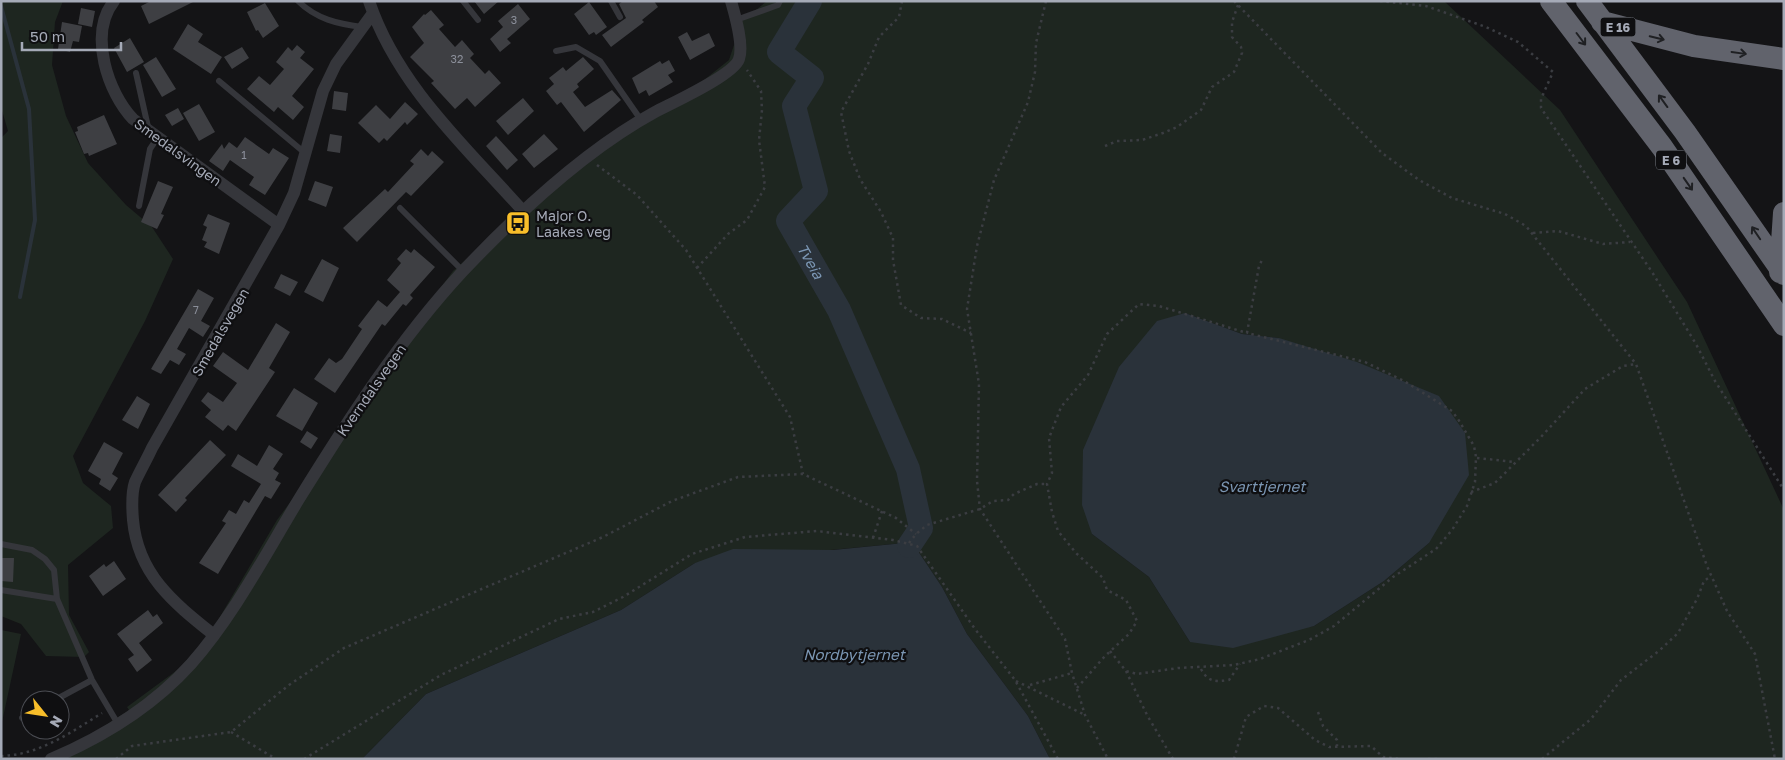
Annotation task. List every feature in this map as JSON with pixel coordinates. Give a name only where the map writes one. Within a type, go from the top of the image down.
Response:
[{"type":"highway","name":"E 16","points":[[1544,1],[1609,24],[1694,46],[1784,59]]},
{"type":"highway","name":"E 6","points":[[1551,1],[1662,147],[1784,325]]},
{"type":"highway","name":"E 6","points":[[1587,1],[1685,132],[1784,274]]},
{"type":"highway","points":[[1784,213],[1780,276],[1784,342]]},
{"type":"street","name":"Smedalsvingen","points":[[114,1],[106,18],[102,44],[114,96],[123,109],[154,134],[279,225]]},
{"type":"street","points":[[373,6],[392,54],[406,77],[431,108],[523,211],[588,158],[641,120],[718,78],[735,65],[740,58],[741,50],[731,1]]},
{"type":"street","name":"Smedalsvegen","points":[[214,635],[169,597],[146,567],[135,539],[132,506],[135,484],[152,448],[279,225],[294,193],[324,91],[336,64],[362,27],[373,6]]},
{"type":"street","name":"Kverndalsvegen","points":[[51,759],[76,748],[136,712],[170,685],[214,635],[253,576],[339,435],[385,366],[430,309],[463,272],[523,211]]},
{"type":"lane","points":[[298,1],[310,12],[329,21],[362,27]]},
{"type":"lane","points":[[463,1],[478,20]]},
{"type":"lane","points":[[611,1],[620,17]]},
{"type":"lane","points":[[736,20],[778,6],[780,1]]},
{"type":"lane","points":[[556,51],[576,47],[600,61],[641,120]]},
{"type":"lane","points":[[136,73],[154,134],[139,206]]},
{"type":"lane","points":[[219,80],[305,153]]},
{"type":"lane","points":[[400,208],[463,272]]},
{"type":"lane","points":[[1,544],[32,550],[45,559],[54,570],[56,599],[92,680],[118,724]]},
{"type":"lane","points":[[1,590],[56,599]]},
{"type":"lane","points":[[70,692],[92,680]]},
{"type":"path","points":[[902,1],[900,17],[879,37],[868,64],[841,112],[849,151],[860,179],[882,212],[892,238],[893,260],[901,305],[921,318],[942,319],[971,333]]},
{"type":"path","points":[[1046,1],[1036,43],[1035,72],[1028,102],[994,180],[977,246],[967,309],[979,384],[977,481],[980,509],[1065,639],[1072,673],[1086,715],[1108,759]]},
{"type":"path","points":[[1234,1],[1382,153],[1418,180],[1452,198],[1506,214],[1526,226],[1636,364],[1711,576],[1727,611],[1755,654],[1775,759]]},
{"type":"path","points":[[1380,1],[1426,6],[1486,27],[1518,42],[1550,68],[1553,72],[1541,99],[1542,108],[1630,242],[1652,272],[1696,344],[1715,381],[1784,490]]},
{"type":"path","points":[[1105,146],[1117,141],[1142,140],[1163,133],[1177,127],[1201,110],[1212,87],[1234,72],[1242,53],[1241,47],[1232,36],[1232,22],[1238,5]]},
{"type":"path","points":[[697,268],[728,234],[747,220],[765,186],[759,140],[762,110],[760,91],[740,58]]},
{"type":"path","points":[[588,158],[637,195],[686,250],[790,417],[803,474]]},
{"type":"path","points":[[1532,233],[1558,231],[1602,244],[1630,242]]},
{"type":"path","points":[[1247,333],[1259,266],[1263,258]]},
{"type":"path","points":[[1077,688],[1129,634],[1137,621],[1126,600],[1107,590],[1103,578],[1076,553],[1058,531],[1052,512],[1047,484],[1052,473],[1049,438],[1062,407],[1088,374],[1107,334],[1139,304],[1159,306],[1247,333],[1365,362],[1431,397],[1458,419],[1474,446],[1476,458],[1475,482],[1467,506],[1452,530],[1436,549],[1393,577],[1334,626],[1309,640],[1260,659],[1240,664],[1178,668],[1137,674],[1126,671]]},
{"type":"path","points":[[1471,492],[1495,483],[1550,428],[1577,395],[1592,383],[1623,366],[1636,364]]},
{"type":"path","points":[[1476,458],[1515,462]]},
{"type":"path","points":[[116,759],[132,746],[231,732],[289,685],[344,648],[603,537],[672,501],[738,476],[803,474],[891,515],[907,524],[916,533]]},
{"type":"path","points":[[908,543],[916,533],[927,525],[980,509],[993,501],[1008,500],[1014,494],[1037,484],[1047,484]]},
{"type":"path","points":[[873,538],[882,512]]},
{"type":"path","points":[[304,759],[441,674],[559,620],[593,612],[623,597],[692,554],[745,537],[816,531],[888,540],[917,546],[975,629],[1015,680],[1058,759]]},
{"type":"path","points":[[1542,759],[1591,718],[1621,680],[1660,650],[1678,633],[1697,599],[1704,581],[1711,576]]},
{"type":"path","points":[[1110,652],[1126,671],[1147,715],[1173,759]]},
{"type":"path","points":[[1200,668],[1205,678],[1217,682],[1228,680],[1240,664]]},
{"type":"path","points":[[1028,686],[1072,673]]},
{"type":"path","points":[[1015,680],[1086,715]]},
{"type":"path","points":[[1234,759],[1246,717],[1264,706],[1278,708],[1315,740],[1329,747],[1371,746],[1383,757],[1400,759]]},
{"type":"path","points":[[1,756],[16,756],[33,751],[66,736],[108,708]]},
{"type":"path","points":[[1318,712],[1323,726],[1337,740],[1337,746]]},
{"type":"path","points":[[231,732],[276,759]]},
{"type":"path","points":[[1428,759],[1441,759]]},
{"type":"shaded area","points":[[1,1],[63,1],[55,22],[52,65],[66,116],[88,163],[126,205],[152,227],[173,259],[145,321],[73,456],[83,483],[111,506],[113,528],[68,565],[69,615],[89,652],[84,657],[46,656],[21,624],[1,616],[1,138],[8,131],[1,107]]},
{"type":"shaded area","points":[[767,1],[1444,1],[1560,110],[1687,302],[1784,510],[1784,759],[1050,759],[1028,716],[967,634],[942,587],[918,551],[904,543],[695,563],[621,610],[426,694],[362,759],[54,759],[129,710],[127,707],[180,668],[211,632],[277,520],[322,459],[364,392],[453,271],[581,156],[669,108],[729,60],[742,21]],"holes":[[[1185,313],[1242,334],[1279,338],[1429,543],[1384,581],[1314,626],[1190,642],[1149,577],[1092,534]]]},
{"type":"shaded area","points":[[1,630],[21,634],[2,722],[1,722]]},
{"type":"water","name":"Svarttjernet","points":[[1185,313],[1242,334],[1279,338],[1357,362],[1439,396],[1465,433],[1469,475],[1429,543],[1384,581],[1314,626],[1233,648],[1190,642],[1149,577],[1092,534],[1082,505],[1083,450],[1119,367],[1157,321]]},
{"type":"water","name":"Nordbytjernet","points":[[904,543],[918,551],[942,587],[967,634],[1028,716],[1050,759],[362,759],[426,694],[621,610],[695,563],[733,549],[833,550]]},
{"type":"building","points":[[151,1],[195,1],[149,24],[141,6]]},
{"type":"building","points":[[474,1],[499,1],[484,14]]},
{"type":"building","points":[[623,1],[654,1],[658,7],[642,20],[644,22],[611,47],[602,35],[626,18],[619,4]]},
{"type":"building","points":[[589,2],[607,27],[596,35],[594,32],[589,35],[574,14]]},
{"type":"building","points":[[265,3],[279,26],[263,38],[258,30],[256,31],[247,12]]},
{"type":"building","points":[[518,4],[530,19],[507,39],[511,43],[500,52],[490,39],[503,27],[498,21]]},
{"type":"building","points":[[81,8],[95,11],[92,27],[78,24]]},
{"type":"building","points":[[431,10],[444,25],[439,29],[455,47],[462,40],[474,54],[470,58],[485,74],[489,70],[501,83],[475,107],[467,98],[455,109],[431,83],[434,81],[410,57],[424,43],[412,27],[424,14]]},
{"type":"building","points":[[62,22],[82,26],[79,42],[73,41],[70,52],[58,49]]},
{"type":"building","points":[[188,24],[203,34],[198,42],[222,57],[211,74],[173,49]]},
{"type":"building","points":[[687,32],[692,41],[709,33],[715,46],[690,60],[678,37]]},
{"type":"building","points":[[130,38],[144,62],[127,72],[114,48]]},
{"type":"building","points":[[297,45],[305,52],[300,58],[314,69],[292,96],[304,107],[293,120],[278,107],[274,112],[247,89],[259,76],[270,85],[284,69],[276,62],[288,47],[292,51]]},
{"type":"building","points":[[242,47],[249,58],[232,69],[224,57]]},
{"type":"building","points":[[156,57],[176,89],[162,97],[143,65]]},
{"type":"building","points":[[583,57],[594,69],[577,84],[579,87],[573,92],[585,107],[612,90],[621,100],[584,132],[561,102],[557,105],[546,91],[554,84],[549,78],[563,67],[566,71]]},
{"type":"building","points":[[669,60],[675,71],[668,75],[673,82],[649,96],[646,90],[639,94],[632,78],[660,61],[662,64]]},
{"type":"building","points":[[334,91],[348,93],[346,111],[332,109]]},
{"type":"building","points":[[523,98],[534,111],[508,135],[496,121]]},
{"type":"building","points":[[405,102],[418,114],[407,125],[405,122],[387,141],[384,138],[379,143],[358,123],[376,105],[390,119]]},
{"type":"building","points":[[199,104],[215,132],[199,141],[183,113]]},
{"type":"building","points":[[178,108],[184,119],[172,126],[165,115]]},
{"type":"building","points":[[104,115],[117,144],[89,156],[88,153],[84,154],[75,132],[78,131],[77,127]]},
{"type":"building","points":[[330,134],[342,136],[340,153],[327,151]]},
{"type":"building","points":[[544,134],[558,149],[534,168],[522,154]]},
{"type":"building","points":[[496,136],[518,160],[507,170],[486,146]]},
{"type":"building","points":[[245,137],[269,154],[273,148],[289,158],[265,195],[249,185],[254,177],[230,160],[223,171],[209,161],[222,144],[224,149],[229,142],[237,148]]},
{"type":"building","points":[[421,149],[428,156],[432,151],[444,162],[411,196],[406,192],[357,242],[343,228],[385,189],[388,192],[414,164],[410,161]]},
{"type":"building","points":[[158,181],[173,187],[161,214],[164,215],[157,229],[141,222]]},
{"type":"building","points":[[315,181],[333,187],[326,207],[308,200]]},
{"type":"building","points":[[208,214],[230,223],[219,254],[204,247],[207,242],[202,240],[207,227],[203,225]]},
{"type":"building","points":[[406,249],[411,253],[414,249],[435,267],[410,295],[413,298],[406,306],[403,304],[385,326],[382,324],[335,393],[314,379],[329,358],[336,363],[342,359],[362,329],[358,326],[378,300],[387,307],[400,292],[387,280],[401,263],[397,259]]},
{"type":"building","points":[[322,259],[339,268],[323,302],[304,292]]},
{"type":"building","points":[[281,274],[298,282],[290,296],[274,288]]},
{"type":"building","points":[[198,289],[214,298],[201,321],[210,326],[203,337],[189,328],[177,349],[186,354],[179,365],[170,360],[161,374],[151,369]]},
{"type":"building","points":[[276,323],[290,332],[269,368],[275,372],[236,431],[228,425],[223,431],[205,417],[211,410],[201,401],[208,392],[223,402],[237,383],[213,366],[223,352],[248,370]]},
{"type":"building","points":[[294,388],[318,403],[302,431],[276,416]]},
{"type":"building","points":[[137,396],[150,404],[138,429],[122,420]]},
{"type":"building","points":[[307,431],[318,438],[311,449],[300,442]]},
{"type":"building","points":[[210,440],[226,455],[185,498],[187,500],[176,512],[158,495]]},
{"type":"building","points":[[104,442],[123,453],[112,474],[118,478],[110,491],[99,484],[101,479],[88,471]]},
{"type":"building","points":[[269,445],[283,454],[273,469],[279,473],[275,480],[281,483],[271,499],[265,496],[218,574],[199,563],[226,523],[222,521],[229,510],[236,514],[244,500],[249,503],[261,484],[231,466],[238,454],[257,466]]},
{"type":"building","points":[[1,558],[14,558],[13,582],[1,581]]},
{"type":"building","points":[[114,561],[126,579],[103,596],[89,576],[104,564],[106,567]]},
{"type":"building","points":[[148,610],[153,617],[157,614],[163,623],[139,643],[152,660],[137,672],[128,659],[134,655],[117,634]]},
{"type":"waterway","name":"Tveia","points":[[810,1],[779,52],[812,78],[794,106],[816,191],[788,221],[839,310],[908,469],[921,528],[909,546]]},
{"type":"waterway","points":[[1,6],[29,109],[35,220],[20,297]]},
{"type":"place","name":"Major O. Laakes veg","points":[[518,223]]}]
